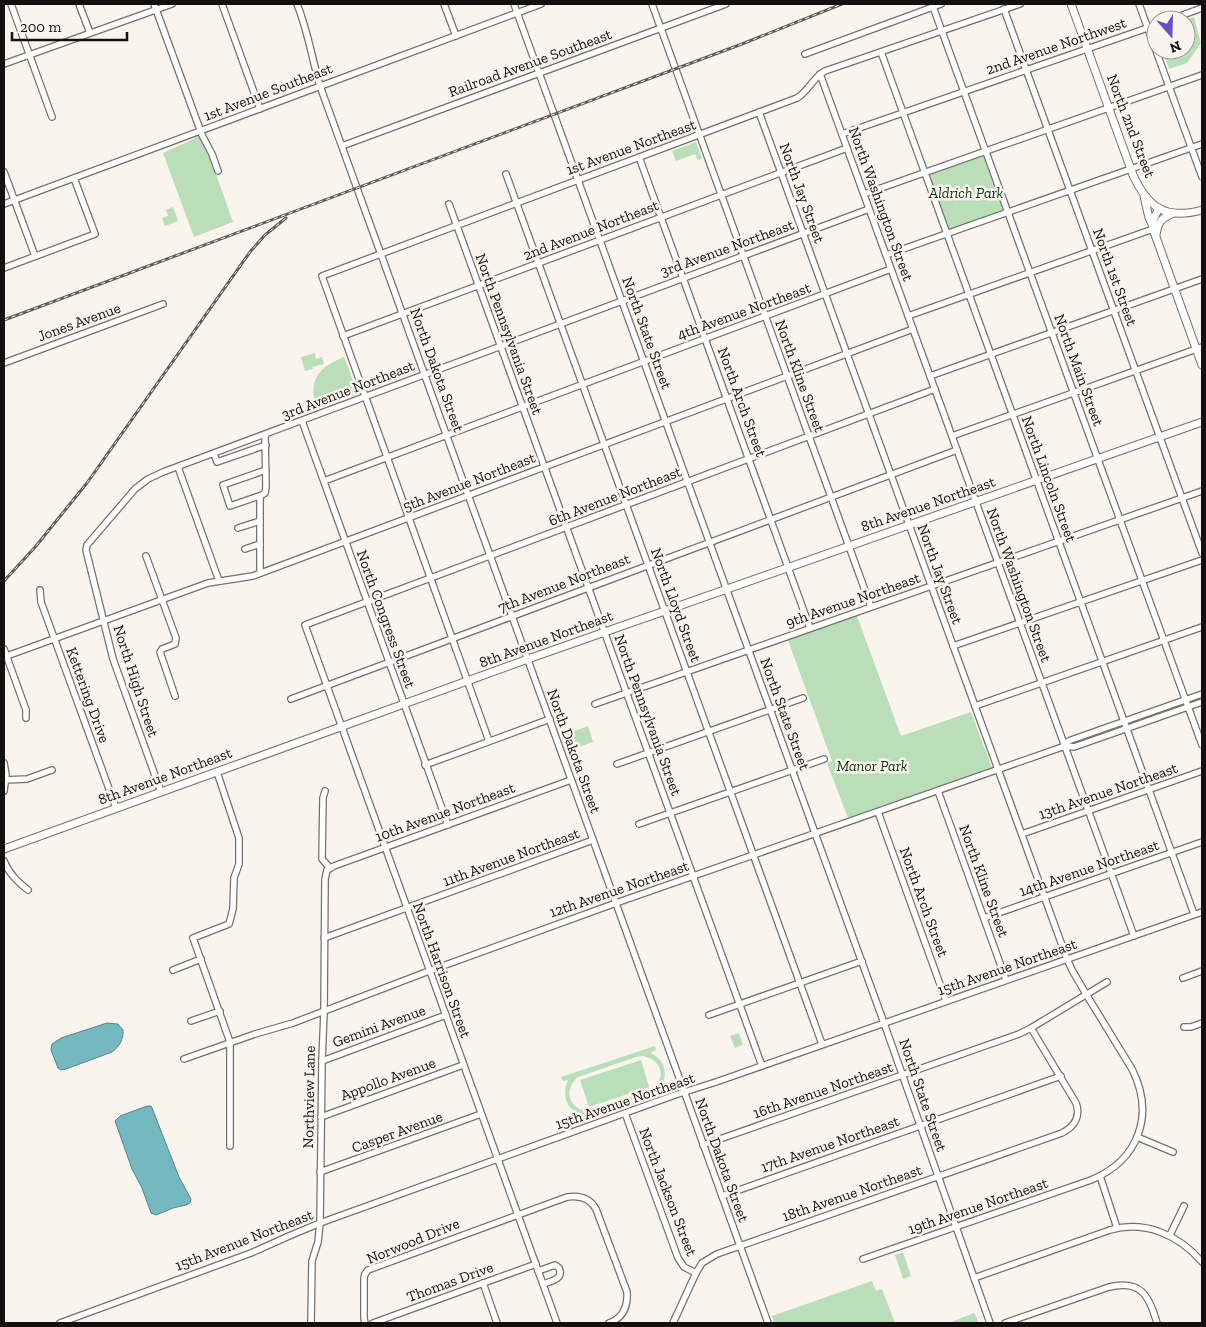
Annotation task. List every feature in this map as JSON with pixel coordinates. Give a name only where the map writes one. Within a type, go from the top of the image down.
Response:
[{"type":"main road","name":"North 2nd Street","points":[[1071,4],[1137,184],[1150,202],[1159,208],[1173,213]]},
{"type":"main road","points":[[1144,196],[1149,218],[1174,289],[1199,348],[1202,365]]},
{"type":"main road","points":[[1153,228],[1155,216],[1159,208]]},
{"type":"main road","points":[[1156,238],[1160,221],[1164,217],[1173,213],[1184,214],[1202,210]]},
{"type":"main road","name":"8th Avenue Northeast","points":[[4,849],[604,632],[1202,422]]},
{"type":"street","points":[[11,4],[52,117]]},
{"type":"street","points":[[79,4],[90,33]]},
{"type":"street","points":[[4,64],[155,7],[172,4]]},
{"type":"street","points":[[222,4],[260,109]]},
{"type":"street","name":"North Dakota Street","points":[[296,4],[306,30],[320,86],[768,1323]]},
{"type":"street","points":[[444,4],[456,36]]},
{"type":"street","name":"North State Street","points":[[514,4],[862,961],[990,1323]]},
{"type":"street","name":"1st Avenue Southeast","points":[[4,204],[541,4]]},
{"type":"street","name":"North Kline Street","points":[[652,4],[871,607]]},
{"type":"street","name":"Railroad Avenue Southeast","points":[[342,146],[726,4]]},
{"type":"street","points":[[805,54],[933,5],[941,4]]},
{"type":"street","name":"1st Avenue Northeast","points":[[343,336],[322,276],[800,96],[820,74],[1020,4]]},
{"type":"street","points":[[1139,4],[1146,22]]},
{"type":"street","name":"North Main Street","points":[[933,5],[1202,745]]},
{"type":"street","points":[[155,7],[201,131],[218,170]]},
{"type":"street","name":"North 1st Street","points":[[1004,9],[1202,553]]},
{"type":"street","name":"2nd Avenue Northwest","points":[[964,91],[1146,28]]},
{"type":"street","name":"North Lincoln Street","points":[[880,52],[1194,914]]},
{"type":"street","points":[[1160,60],[1202,178]]},
{"type":"street","name":"North Washington Street","points":[[820,74],[1134,936]]},
{"type":"street","points":[[864,194],[1202,75]]},
{"type":"street","points":[[842,134],[964,91]]},
{"type":"street","name":"North Jay Street","points":[[760,112],[1067,959],[1138,1081],[1142,1097],[1142,1111],[1141,1125],[1137,1137]]},
{"type":"street","points":[[886,255],[1202,144]]},
{"type":"street","name":"2nd Avenue Northeast","points":[[343,336],[847,148]]},
{"type":"street","name":"North Arch Street","points":[[639,157],[810,628]]},
{"type":"street","points":[[4,172],[34,256]]},
{"type":"street","name":"North Lloyd Street","points":[[506,174],[822,1044]]},
{"type":"street","points":[[4,268],[95,234],[74,178]]},
{"type":"street","name":"North Pennsylvania Street","points":[[449,204],[762,1066]]},
{"type":"street","name":"3rd Avenue Northeast","points":[[86,548],[136,489],[155,476],[869,209]]},
{"type":"street","points":[[1141,233],[1148,228],[1149,218]]},
{"type":"street","points":[[908,316],[1153,228]]},
{"type":"street","name":"4th Avenue Northeast","points":[[324,481],[891,269]]},
{"type":"street","points":[[930,376],[1202,279]]},
{"type":"street","name":"Jones Avenue","points":[[4,363],[163,304]]},
{"type":"street","name":"5th Avenue Northeast","points":[[5,657],[208,583],[248,578],[260,574],[913,329]]},
{"type":"street","points":[[343,336],[489,741]]},
{"type":"street","points":[[952,436],[1199,348]]},
{"type":"street","name":"6th Avenue Northeast","points":[[304,625],[935,389]]},
{"type":"street","name":"North Congress Street","points":[[302,421],[448,825]]},
{"type":"street","points":[[265,435],[266,445],[266,470],[265,493],[230,506],[223,485],[266,470]]},
{"type":"street","points":[[214,454],[218,462],[266,445]]},
{"type":"street","name":"7th Avenue Northeast","points":[[291,699],[957,450]]},
{"type":"street","points":[[178,467],[219,581]]},
{"type":"street","name":"9th Avenue Northeast","points":[[595,704],[1202,491]]},
{"type":"street","points":[[260,496],[260,574]]},
{"type":"street","points":[[238,528],[260,521]]},
{"type":"street","points":[[245,549],[260,544]]},
{"type":"street","name":"North High Street","points":[[86,548],[113,659],[161,792]]},
{"type":"street","points":[[146,556],[176,640],[173,645],[161,650],[160,656],[175,696]]},
{"type":"street","points":[[953,646],[1202,560]]},
{"type":"street","name":"Kettering Drive","points":[[40,590],[41,602],[116,808]]},
{"type":"street","name":"North Harrison Street","points":[[304,625],[557,1323]]},
{"type":"street","points":[[975,706],[1202,627]]},
{"type":"street","points":[[4,649],[5,657],[26,710],[26,718]]},
{"type":"street","name":"12th Avenue Northeast","points":[[184,1059],[324,1012],[429,971],[616,903],[998,770],[1064,746],[1071,740],[1202,694]]},
{"type":"street","points":[[617,764],[803,698]]},
{"type":"street","name":"12th Avenue Northeast","points":[[1064,746],[1074,747],[1202,702]]},
{"type":"street","points":[[425,765],[550,719]]},
{"type":"street","points":[[639,824],[824,759]]},
{"type":"street","points":[[4,764],[4,791]]},
{"type":"street","points":[[5,780],[27,779],[52,770]]},
{"type":"street","name":"13th Avenue Northeast","points":[[1022,834],[1202,771]]},
{"type":"street","points":[[217,772],[240,838],[239,864],[234,878],[233,909],[229,924],[193,938],[230,1042],[230,1146]]},
{"type":"street","name":"10th Avenue Northeast","points":[[328,869],[571,780]]},
{"type":"street","points":[[325,791],[323,798],[322,859],[328,869]]},
{"type":"street","name":"North Kline Street","points":[[938,791],[1006,980]]},
{"type":"street","name":"North Arch Street","points":[[878,812],[946,1001]]},
{"type":"street","name":"11th Avenue Northeast","points":[[324,938],[593,840]]},
{"type":"street","name":"14th Avenue Northeast","points":[[984,918],[1202,842]]},
{"type":"street","points":[[4,861],[10,873],[28,890]]},
{"type":"street","name":"Northview Lane","points":[[311,1323],[312,1261],[318,1242],[320,1224],[325,879],[328,869]]},
{"type":"street","name":"15th Avenue Northeast","points":[[60,1323],[251,1253],[320,1224],[625,1113],[1202,912]]},
{"type":"street","points":[[173,970],[201,959]]},
{"type":"street","points":[[709,1014],[862,961]]},
{"type":"street","points":[[1183,978],[1202,972]]},
{"type":"street","name":"16th Avenue Northeast","points":[[703,1145],[1013,1036],[1032,1028],[1107,982]]},
{"type":"street","points":[[191,1021],[220,1011]]},
{"type":"street","name":"Gemini Avenue","points":[[322,1061],[446,1015]]},
{"type":"street","points":[[1184,1027],[1191,1027],[1202,1023]]},
{"type":"street","points":[[1032,1028],[1061,1076]]},
{"type":"street","name":"Appollo Avenue","points":[[321,1117],[463,1065]]},
{"type":"street","name":"17th Avenue Northeast","points":[[722,1196],[1061,1076]]},
{"type":"street","name":"18th Avenue Northeast","points":[[673,1323],[702,1263],[717,1254],[1062,1133],[1073,1126],[1078,1114],[1078,1107],[1061,1076]]},
{"type":"street","name":"North Jackson Street","points":[[625,1113],[678,1258],[684,1267],[696,1273]]},
{"type":"street","name":"Casper Avenue","points":[[320,1172],[481,1114]]},
{"type":"street","points":[[1137,1137],[1173,1152]]},
{"type":"street","name":"19th Avenue Northeast","points":[[863,1259],[1100,1176],[1122,1160],[1137,1137]]},
{"type":"street","points":[[1100,1176],[1117,1228]]},
{"type":"street","points":[[518,1214],[574,1196],[585,1198],[594,1206],[627,1292],[627,1303],[624,1311],[619,1318],[609,1323]]},
{"type":"street","points":[[1170,1235],[1184,1206]]},
{"type":"street","name":"Norwood Drive","points":[[365,1323],[364,1278],[368,1270],[518,1214]]},
{"type":"street","points":[[974,1278],[1117,1228],[1133,1226],[1170,1235],[1188,1246],[1202,1262]]},
{"type":"street","name":"Thomas Drive","points":[[373,1323],[483,1283],[537,1268],[554,1265],[559,1268],[561,1272],[557,1279],[543,1284]]},
{"type":"street","points":[[483,1283],[497,1323]]},
{"type":"street","points":[[1005,1323],[1109,1287],[1123,1284],[1132,1286],[1145,1294],[1150,1301],[1157,1323]]},
{"type":"green space","points":[[1196,24],[1201,43],[1196,50]]},
{"type":"green space","points":[[1166,60],[1189,60],[1187,63],[1169,69]]},
{"type":"green space","points":[[202,135],[233,222],[194,237],[163,153]]},
{"type":"green space","points":[[696,142],[702,159],[698,160],[695,154],[676,161],[672,151]]},
{"type":"green space","name":"Aldrich Park","points":[[983,156],[1003,211],[948,231],[928,175]]},
{"type":"green space","points":[[173,207],[178,221],[165,226],[162,218],[168,216],[166,210]]},
{"type":"green space","points":[[315,353],[316,359],[322,357],[324,364],[305,371],[301,357]]},
{"type":"green space","points":[[344,357],[357,391],[355,395],[317,409],[313,390],[317,376],[327,365]]},
{"type":"green space","name":"Manor Park","points":[[857,616],[901,736],[971,712],[992,768],[848,818],[827,763],[832,761],[788,640]]},
{"type":"green space","points":[[588,726],[593,742],[568,751],[562,736]]},
{"type":"green space","points":[[739,1033],[743,1045],[735,1048],[730,1036]]},
{"type":"green space","points":[[655,1046],[656,1050],[650,1053],[660,1060],[665,1071],[663,1082],[656,1093],[590,1115],[577,1112],[568,1104],[565,1093],[568,1080],[563,1081],[561,1077]],"holes":[[[643,1056],[658,1065],[661,1074],[653,1089],[589,1111],[577,1108],[570,1099],[570,1088],[578,1077],[636,1057]]]},
{"type":"green space","points":[[641,1060],[649,1087],[589,1107],[580,1080]]},
{"type":"green space","points":[[903,1252],[911,1276],[903,1279],[895,1255]]},
{"type":"green space","points":[[872,1281],[876,1291],[882,1289],[895,1323],[775,1323],[772,1316]]},
{"type":"green space","points":[[974,1313],[979,1323],[951,1323],[951,1322]]},
{"type":"water","points":[[107,1023],[118,1024],[123,1030],[122,1040],[115,1050],[66,1069],[61,1070],[58,1068],[51,1050],[52,1044],[61,1038]]},
{"type":"water","points":[[147,1106],[152,1108],[179,1177],[191,1199],[190,1203],[186,1205],[156,1215],[151,1213],[142,1188],[132,1169],[115,1121],[120,1116]]},
{"type":"railway","points":[[4,320],[742,44],[842,4]]},
{"type":"railway","points":[[4,581],[36,546],[87,483],[250,252],[265,235],[286,218]]}]
